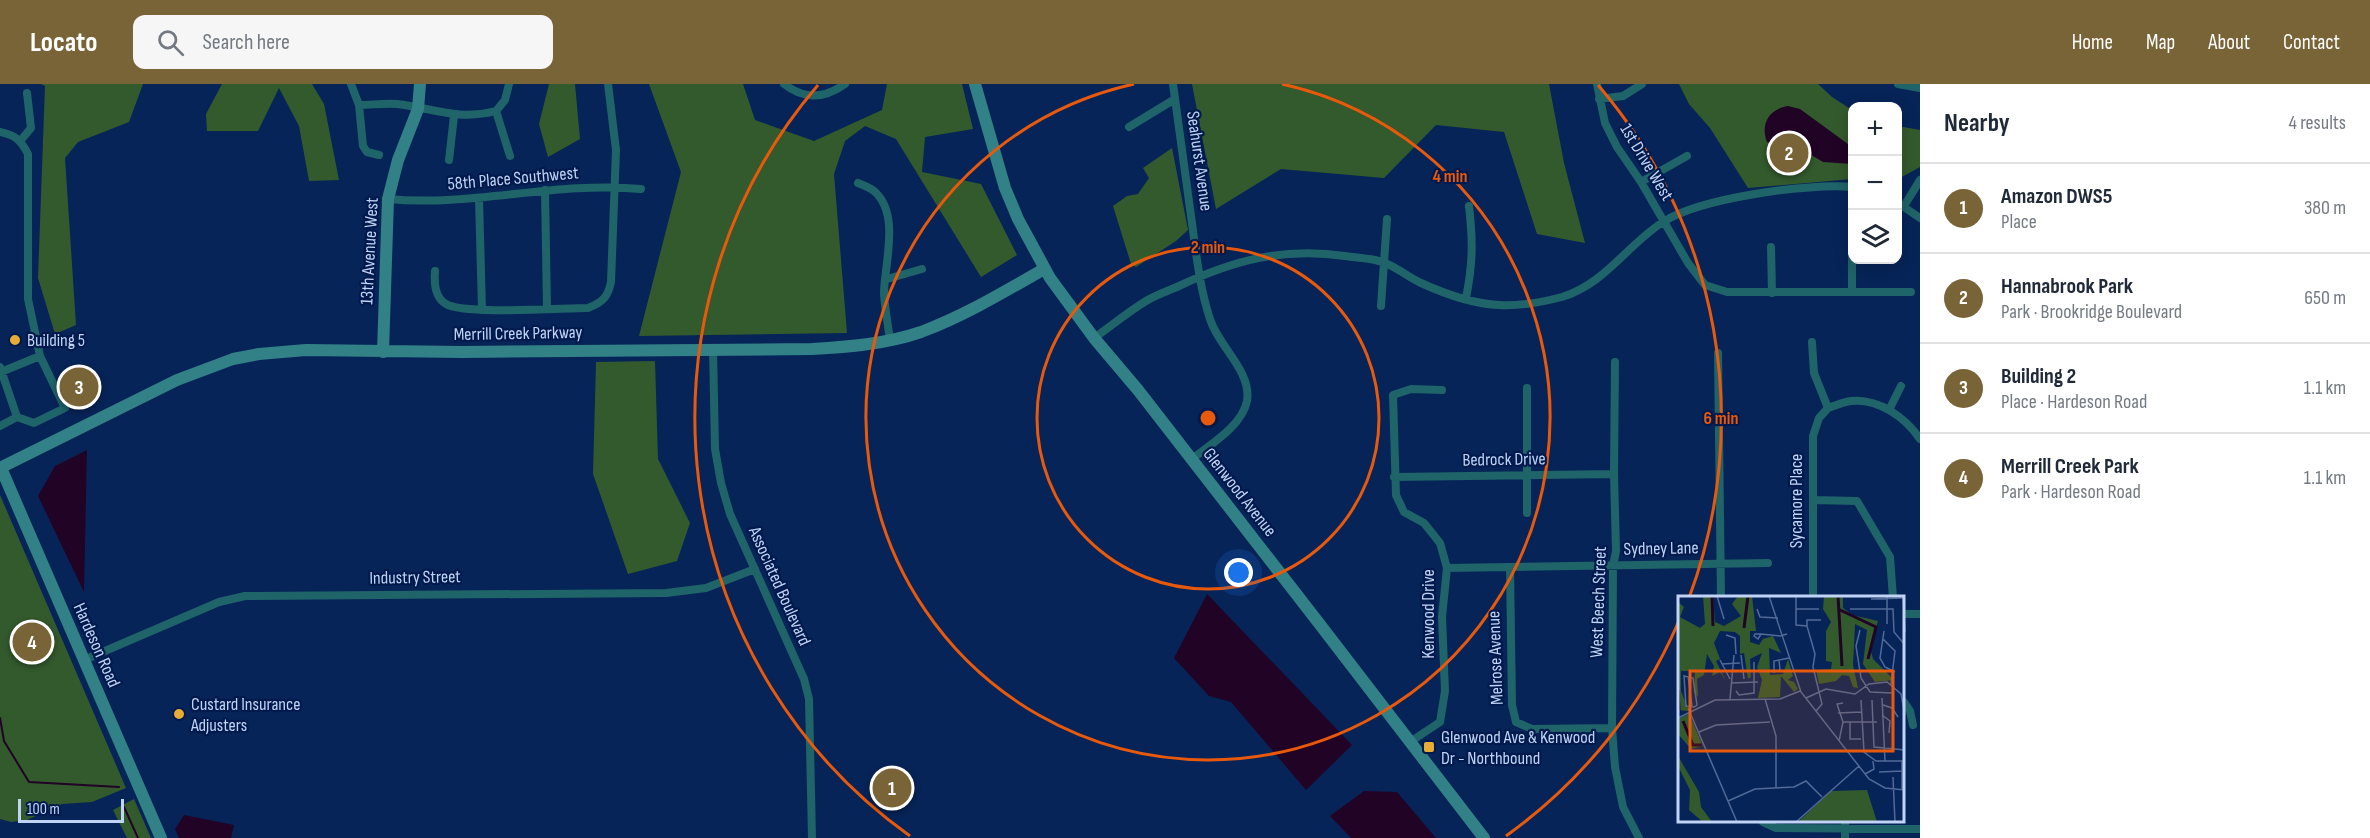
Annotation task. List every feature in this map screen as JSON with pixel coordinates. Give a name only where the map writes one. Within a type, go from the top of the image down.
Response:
[{"type":"street","points":[[351,84],[359,105],[363,146],[367,152],[379,155]]},
{"type":"street","name":"13th Avenue West","points":[[383,352],[387,199],[398,160],[418,109],[420,84]]},
{"type":"street","points":[[359,105],[396,104],[454,116],[480,115],[496,111],[505,100],[509,84]]},
{"type":"street","points":[[435,271],[435,290],[447,306],[482,310],[588,308],[598,304],[609,294],[616,150],[608,84]]},
{"type":"street","points":[[784,84],[796,93],[820,95],[834,91],[845,84]]},
{"type":"street","name":"Glenwood Avenue","points":[[975,84],[1005,188],[1018,219],[1044,268],[1094,338],[1192,459],[1484,838]]},
{"type":"street","name":"Seahurst Avenue","points":[[1173,84],[1199,276],[1212,328],[1245,378],[1248,398],[1244,412],[1227,431],[1192,459]]},
{"type":"street","name":"1st Drive West","points":[[1597,84],[1609,131],[1688,262],[1706,285],[1727,292],[1911,292]]},
{"type":"street","points":[[1599,99],[1623,96],[1642,84]]},
{"type":"street","points":[[1898,84],[1920,88]]},
{"type":"street","points":[[21,140],[31,128],[27,93]]},
{"type":"street","points":[[1129,127],[1174,99]]},
{"type":"street","points":[[496,111],[510,156]]},
{"type":"street","points":[[449,160],[454,116]]},
{"type":"street","points":[[0,132],[21,140],[28,154],[28,299],[40,356],[65,408],[34,423],[17,417],[0,426]]},
{"type":"street","points":[[1641,182],[1687,156]]},
{"type":"street","points":[[1902,203],[1920,180]]},
{"type":"street","points":[[858,183],[874,191],[884,202],[888,214],[889,254],[884,293],[891,340]]},
{"type":"street","points":[[1094,338],[1146,301],[1199,276],[1252,258],[1281,253],[1321,253],[1384,262],[1422,283],[1466,298],[1499,305],[1562,296],[1590,284],[1614,266],[1663,221],[1688,210],[1771,192],[1828,185],[1848,187]]},
{"type":"street","name":"58th Place Southwest","points":[[387,199],[416,202],[480,198],[544,190],[615,187],[641,189]]},
{"type":"street","points":[[544,190],[547,308]]},
{"type":"street","points":[[480,198],[482,310]]},
{"type":"street","points":[[1902,205],[1920,218]]},
{"type":"street","points":[[1466,298],[1472,271],[1473,243],[1468,206]]},
{"type":"street","points":[[1381,306],[1387,219]]},
{"type":"street","points":[[1771,247],[1772,293]]},
{"type":"street","points":[[1852,264],[1852,292]]},
{"type":"street","name":"Merrill Creek Parkway","points":[[0,468],[177,380],[233,359],[282,351],[306,350],[383,352],[812,349],[854,346],[891,340],[940,324],[984,303],[1044,268]]},
{"type":"street","points":[[886,279],[922,269]]},
{"type":"street","points":[[1812,342],[1814,373],[1828,408],[1851,401],[1873,402],[1889,410],[1913,429],[1920,439]]},
{"type":"street","name":"Associated Boulevard","points":[[713,348],[715,449],[721,483],[730,514],[804,679],[809,699],[812,838]]},
{"type":"street","points":[[1718,353],[1721,596]]},
{"type":"street","points":[[17,417],[1,369],[40,356]]},
{"type":"street","name":"West Beech Street","points":[[1615,362],[1616,551],[1613,566],[1612,728],[1615,767],[1623,807],[1639,838]]},
{"type":"street","points":[[1889,410],[1901,386]]},
{"type":"street","points":[[1527,388],[1527,513]]},
{"type":"street","name":"Kenwood Drive","points":[[1410,742],[1440,722],[1445,691],[1442,617],[1446,568],[1440,543],[1424,523],[1404,512],[1396,495],[1393,395],[1411,389],[1442,390]]},
{"type":"street","name":"Sycamore Place","points":[[1813,596],[1813,436],[1820,418],[1828,408]]},
{"type":"street","name":"Hardeson Road","points":[[0,468],[161,838]]},
{"type":"street","name":"Bedrock Drive","points":[[1394,477],[1614,474]]},
{"type":"street","points":[[1813,500],[1857,501],[1890,556],[1893,596]]},
{"type":"street","name":"Sydney Lane","points":[[1446,568],[1768,563]]},
{"type":"street","name":"Melrose Avenue","points":[[1510,567],[1512,705],[1516,722],[1532,729],[1612,728]]},
{"type":"street","name":"Industry Street","points":[[84,660],[219,602],[245,596],[666,593],[706,588],[755,569]]},
{"type":"street","points":[[1905,704],[1910,711],[1913,724]]},
{"type":"street","points":[[1765,823],[1776,828],[1920,829]]},
{"type":"green space","points":[[41,84],[143,84],[129,122],[78,142],[65,158],[76,325],[55,334],[38,278],[45,86]]},
{"type":"green space","points":[[222,84],[312,84],[324,104],[339,180],[309,181],[299,126],[279,88],[258,131],[207,131],[206,114]]},
{"type":"green space","points":[[549,84],[575,84],[580,139],[548,157],[539,124]]},
{"type":"green space","points":[[649,84],[743,84],[755,120],[814,141],[882,110],[887,84],[962,84],[973,129],[925,137],[922,172],[981,184],[1017,255],[981,277],[896,139],[865,126],[845,141],[834,174],[847,333],[639,336],[681,172]]},
{"type":"green space","points":[[1192,84],[1549,84],[1564,163],[1585,243],[1537,234],[1504,132],[1436,125],[1384,178],[1281,169],[1216,209]]},
{"type":"green space","points":[[1679,84],[1818,84],[1848,107],[1848,179],[1748,188],[1710,128],[1689,104]]},
{"type":"green space","points":[[1902,127],[1920,130],[1920,167],[1902,177]]},
{"type":"green space","points":[[1172,148],[1188,230],[1176,241],[1136,267],[1131,264],[1113,206],[1127,196],[1138,194],[1149,178],[1143,168]]},
{"type":"green space","points":[[655,361],[658,459],[690,523],[677,561],[628,574],[593,474],[596,362]]},
{"type":"green space","points":[[0,495],[126,788],[92,802],[62,804],[27,820],[11,822],[0,819]]},
{"type":"green space","points":[[134,799],[151,838],[127,838],[113,810]]},
{"type":"shaded area","points":[[1788,106],[1800,109],[1848,144],[1848,164],[1823,162],[1808,153],[1767,142],[1765,129],[1768,118],[1781,108]]},
{"type":"shaded area","points":[[87,450],[84,592],[38,496],[55,466]]},
{"type":"shaded area","points":[[1207,594],[1352,745],[1306,790],[1231,702],[1209,696],[1174,658]]},
{"type":"shaded area","points":[[1364,791],[1397,792],[1436,838],[1351,838],[1330,816]]},
{"type":"shaded area","points":[[184,815],[234,825],[231,838],[179,838],[175,829]]},
{"type":"waterway","points":[[0,718],[4,741],[29,782],[119,787]]},
{"type":"waterway","points":[[124,807],[138,838]]},
{"type":"place","name":"Hannabrook Park","points":[[1789,153]]},
{"type":"place","name":"Building 5","points":[[15,340]]},
{"type":"place","name":"Building 2","points":[[79,387]]},
{"type":"place","name":"Merrill Creek Park","points":[[32,642]]},
{"type":"place","name":"Custard Insurance Adjusters","points":[[179,714]]},
{"type":"place","name":"Glenwood Ave & Kenwood Dr - Northbound","points":[[1429,747]]},
{"type":"place","name":"Amazon DWS5","points":[[892,788]]}]
